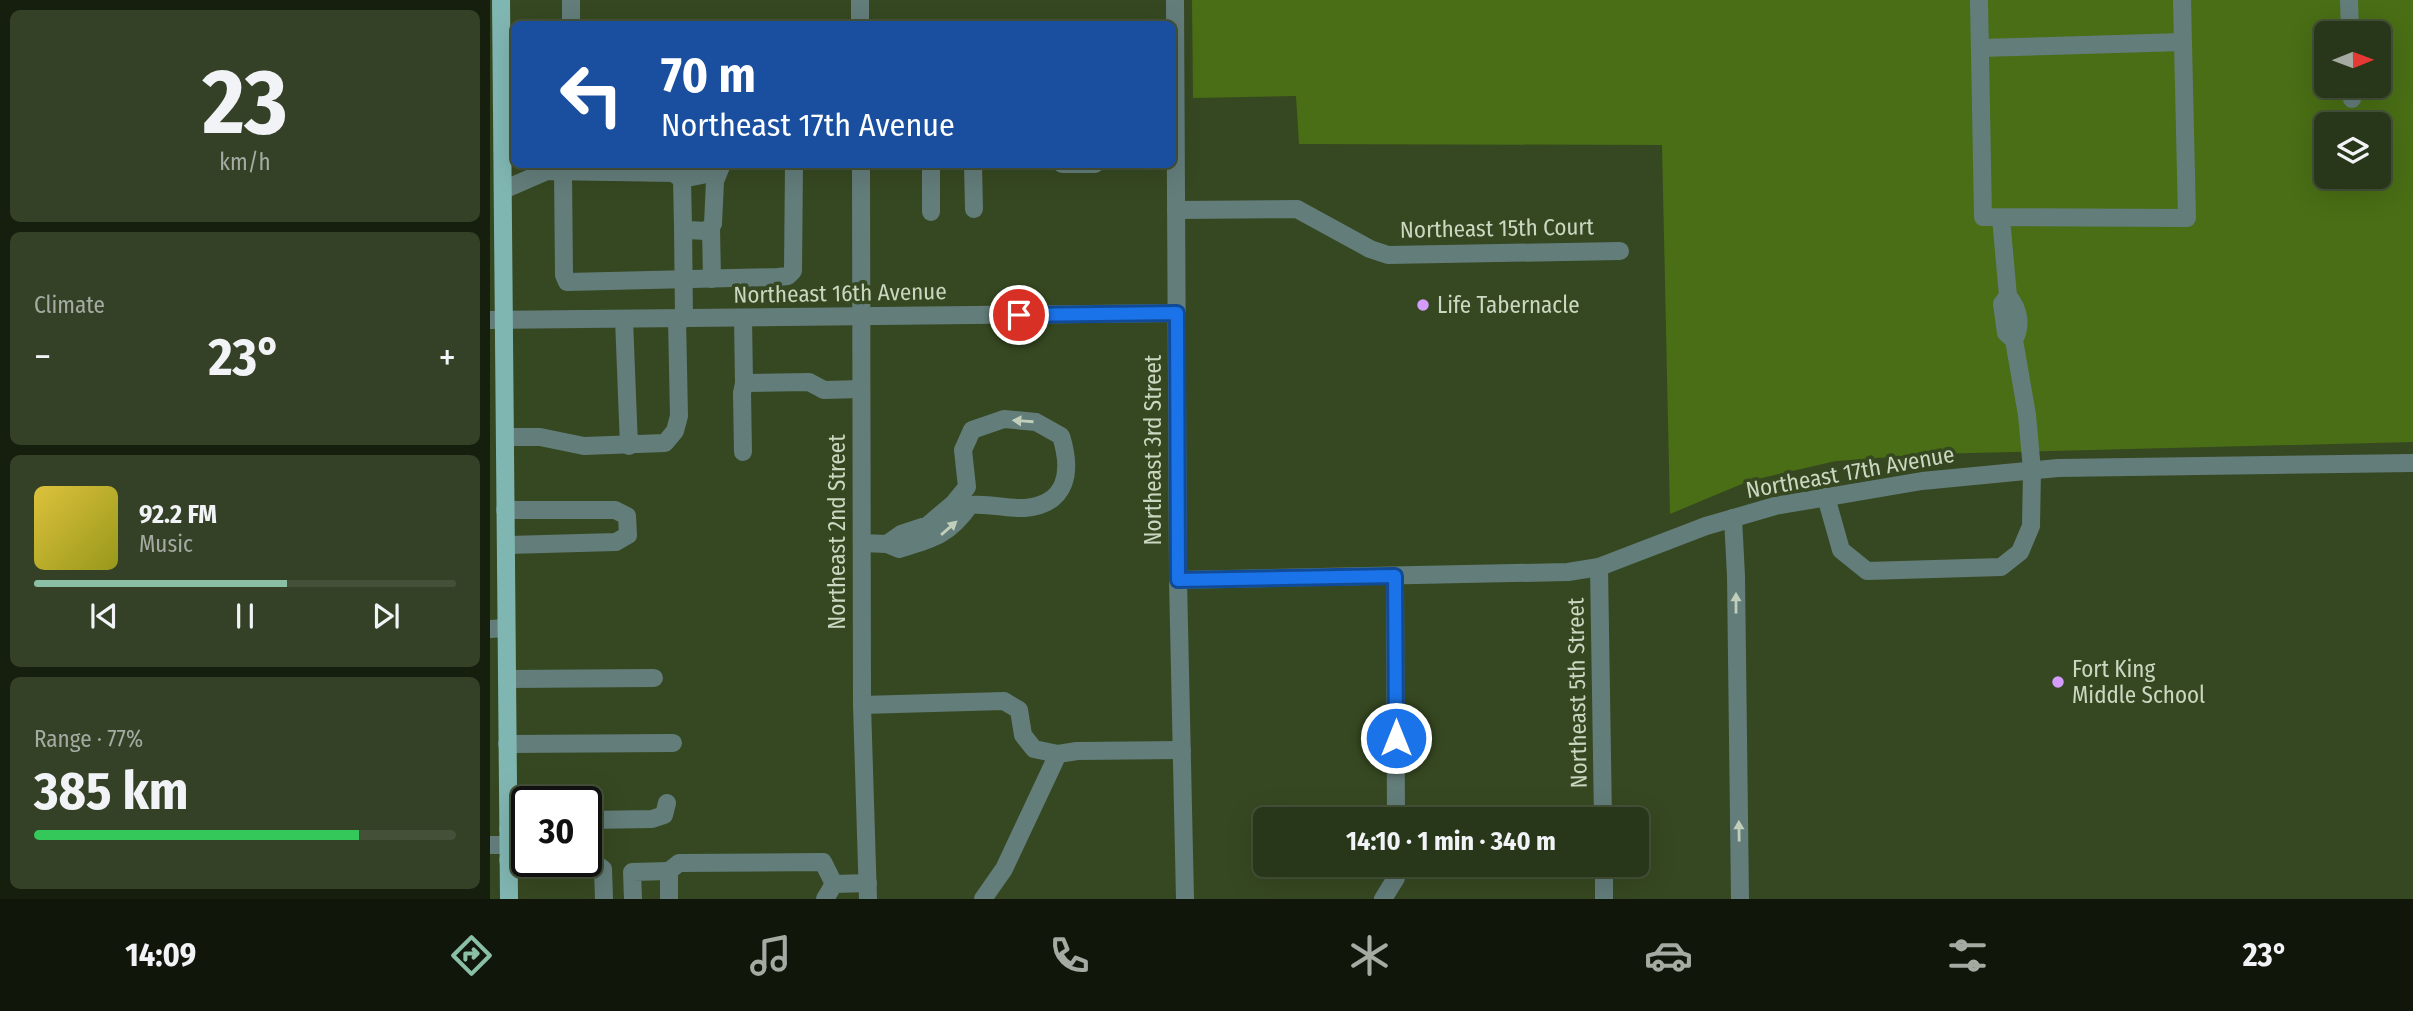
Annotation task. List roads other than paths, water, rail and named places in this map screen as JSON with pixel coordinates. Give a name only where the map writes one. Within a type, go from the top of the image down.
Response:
[{"type":"main road","points":[[500,0],[496,40],[496,171],[503,190],[497,320],[505,437],[498,460],[500,505],[506,545],[498,629],[507,679],[508,744],[504,845],[509,899]]},
{"type":"street","points":[[571,0],[571,21]]},
{"type":"street","points":[[860,0],[860,21]]},
{"type":"street","name":"Northeast 3rd Street","points":[[1174,21],[1175,0]]},
{"type":"street","points":[[1979,0],[1983,218],[2188,218],[2182,0]]},
{"type":"street","points":[[2349,0],[2350,21]]},
{"type":"street","points":[[1980,48],[2183,42]]},
{"type":"street","points":[[682,179],[719,168],[711,228],[712,279]]},
{"type":"street","points":[[554,169],[567,282],[792,275],[794,168]]},
{"type":"street","name":"Northeast 2nd Street","points":[[861,168],[862,705],[868,891]]},
{"type":"street","points":[[930,168],[931,212]]},
{"type":"street","points":[[973,168],[974,209]]},
{"type":"street","name":"Northeast 3rd Street","points":[[1176,168],[1178,580],[1185,899]]},
{"type":"street","points":[[503,190],[554,169],[678,174],[682,179],[684,279],[680,319],[678,416],[675,431],[664,443],[584,446],[540,436],[505,437]]},
{"type":"street","name":"Northeast 15th Court","points":[[1176,210],[1297,209],[1370,249],[1388,255],[1620,251]]},
{"type":"street","points":[[1826,497],[1841,550],[1867,571],[2001,567],[2020,552],[2031,526],[2032,470],[2028,415],[2014,340],[2019,330],[2015,305],[2008,296],[2001,218]]},
{"type":"street","points":[[683,226],[687,230],[711,228]]},
{"type":"street","name":"Northeast 16th Avenue","points":[[497,320],[1177,313]]},
{"type":"street","points":[[743,318],[743,452]]},
{"type":"street","points":[[625,319],[629,446]]},
{"type":"street","points":[[744,383],[809,382],[824,390],[861,389]]},
{"type":"street","points":[[862,543],[887,544],[899,549],[937,538],[961,517],[970,505],[986,503],[1024,508],[1050,502],[1065,483],[1068,456],[1061,436],[1036,422],[1004,419],[972,430],[963,450],[967,487],[954,503],[928,525],[901,534],[887,544]]},
{"type":"street","name":"Northeast 17th Avenue","points":[[1178,580],[1568,572],[1599,567],[1733,518],[1775,506],[1922,481],[2032,470],[2413,463]]},
{"type":"street","points":[[500,505],[615,510],[627,516],[628,535],[616,542],[506,545]]},
{"type":"street","points":[[1733,518],[1740,899]]},
{"type":"street","name":"Northeast 5th Street","points":[[1599,567],[1603,807]]},
{"type":"street","points":[[1395,576],[1396,807]]},
{"type":"street","points":[[507,679],[654,678]]},
{"type":"street","points":[[862,705],[1004,701],[1019,710],[1023,735],[1034,750],[1058,754],[1077,751],[1182,750]]},
{"type":"street","points":[[508,744],[673,743]]},
{"type":"street","points":[[983,899],[1004,869],[1058,754]]},
{"type":"street","points":[[602,820],[652,819],[664,814],[667,803]]},
{"type":"street","points":[[633,899],[632,872],[669,871],[679,863],[823,862],[829,892],[868,891]]},
{"type":"street","points":[[602,868],[604,899]]},
{"type":"street","points":[[669,871],[669,899]]},
{"type":"street","points":[[1383,899],[1396,877]]},
{"type":"street","points":[[1604,877],[1605,899]]},
{"type":"place","name":"Life Tabernacle","points":[[1423,305]]},
{"type":"place","name":"Fort King Middle School","points":[[2058,682]]}]
